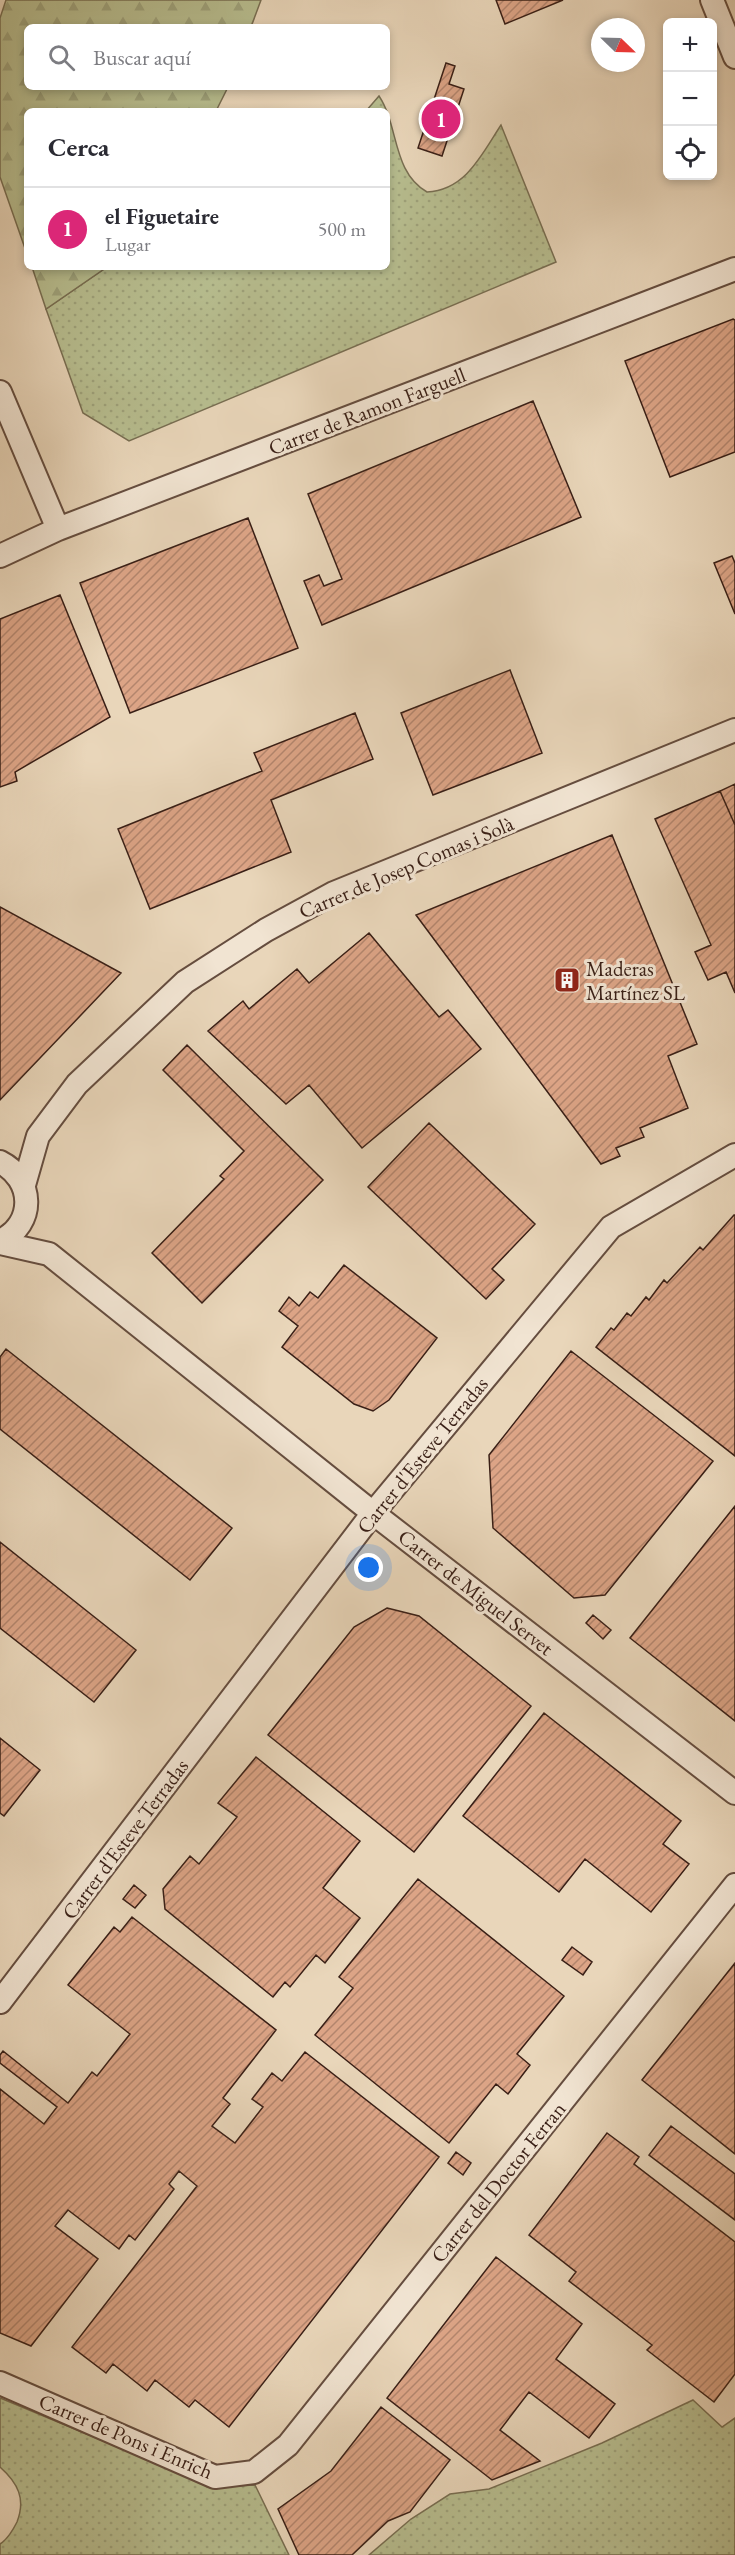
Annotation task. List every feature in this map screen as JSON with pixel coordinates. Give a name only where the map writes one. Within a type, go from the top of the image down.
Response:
[{"type":"street","points":[[712,0],[735,57]]},
{"type":"street","name":"Carrer de Ramon Farguell","points":[[0,556],[58,529],[735,269]]},
{"type":"street","points":[[0,392],[58,529]]},
{"type":"street","name":"Carrer de Josep Comas i Solà","points":[[24,1217],[27,1204],[24,1185],[38,1136],[77,1084],[185,982],[266,930],[334,893],[735,730]]},
{"type":"street","name":"Carrer de Josep Comas i Solà","points":[[0,1157],[38,1136]]},
{"type":"street","name":"Carrer d'Esteve Terradas","points":[[0,2002],[373,1513],[611,1227],[735,1155]]},
{"type":"street","points":[[0,1162],[12,1169],[24,1185]]},
{"type":"street","points":[[0,1242],[13,1233],[24,1217]]},
{"type":"street","name":"Carrer de Miguel Servet","points":[[24,1217],[45,1244],[49,1254]]},
{"type":"street","name":"Carrer de Miguel Servet","points":[[0,1242],[49,1254],[373,1513],[735,1793]]},
{"type":"street","name":"Carrer del Doctor Ferran","points":[[254,2472],[288,2445],[735,1885]]},
{"type":"street","name":"Carrer de Pons i Enrich","points":[[0,2383],[215,2477],[254,2472]]},
{"type":"green space","points":[[6,0],[261,0],[252,24],[24,24],[24,90],[226,90],[218,108],[24,108],[24,245],[0,177],[0,18]]},
{"type":"green space","points":[[379,96],[385,108],[369,108]]},
{"type":"green space","points":[[390,122],[408,173],[427,192],[441,190],[463,178],[480,158],[501,125],[556,262],[129,441],[83,413],[46,309],[103,270],[390,270]]},
{"type":"green space","points":[[33,270],[103,270],[46,309]]},
{"type":"green space","points":[[0,2398],[214,2487],[255,2485],[289,2555],[0,2555],[0,2544],[14,2528],[21,2506],[16,2485],[0,2467]]},
{"type":"green space","points":[[693,2400],[722,2427],[735,2418],[735,2555],[369,2555],[411,2519],[450,2494],[489,2489],[602,2443]]},
{"type":"building","points":[[496,0],[563,0],[505,24]]},
{"type":"building","points":[[446,63],[455,66],[449,84],[464,89],[442,156],[418,148]]},
{"type":"building","points":[[735,320],[735,452],[670,477],[625,361]]},
{"type":"building","points":[[533,401],[581,517],[322,625],[304,581],[319,575],[324,586],[342,579],[308,494]]},
{"type":"building","points":[[248,518],[298,648],[130,713],[80,583]]},
{"type":"building","points":[[732,556],[735,563],[735,614],[714,563]]},
{"type":"building","points":[[60,595],[110,717],[15,772],[17,781],[0,787],[0,619]]},
{"type":"building","points":[[510,670],[542,753],[433,795],[401,713]]},
{"type":"building","points":[[355,713],[373,759],[271,800],[291,852],[150,909],[118,829],[262,771],[254,753]]},
{"type":"building","points":[[735,784],[735,825],[720,791]]},
{"type":"building","points":[[720,791],[735,825],[735,993],[726,972],[708,980],[695,952],[711,945],[655,819]]},
{"type":"building","name":"Maderas Martínez SL","points":[[612,835],[697,1044],[668,1056],[688,1108],[640,1128],[644,1137],[616,1148],[620,1156],[601,1164],[416,915]]},
{"type":"building","points":[[0,907],[121,973],[0,1100]]},
{"type":"building","points":[[369,933],[439,1017],[448,1010],[481,1049],[362,1148],[309,1085],[286,1104],[208,1031],[243,1001],[249,1009],[297,969],[309,983]]},
{"type":"building","points":[[187,1045],[323,1180],[202,1303],[152,1253],[224,1179],[220,1176],[244,1151],[163,1070]]},
{"type":"building","points":[[429,1123],[535,1224],[492,1269],[504,1280],[486,1299],[368,1187]]},
{"type":"building","points":[[734,1215],[735,1456],[596,1347],[611,1328],[614,1330],[627,1313],[631,1316],[646,1297],[649,1300],[664,1280],[667,1283],[700,1247],[703,1250]]},
{"type":"building","points":[[344,1265],[437,1338],[389,1400],[373,1411],[354,1404],[282,1347],[298,1326],[279,1311],[289,1297],[299,1306],[310,1292],[318,1298]]},
{"type":"building","points":[[6,1349],[232,1528],[190,1580],[0,1429],[0,1357]]},
{"type":"building","points":[[571,1351],[713,1461],[605,1595],[574,1598],[493,1528],[489,1455]]},
{"type":"building","points":[[735,1506],[735,1721],[630,1638]]},
{"type":"building","points":[[0,1542],[136,1650],[94,1702],[0,1628]]},
{"type":"building","points":[[387,1608],[419,1616],[531,1706],[414,1852],[268,1735],[354,1627]]},
{"type":"building","points":[[593,1615],[611,1630],[603,1639],[586,1623]]},
{"type":"building","points":[[544,1713],[681,1821],[663,1844],[689,1864],[651,1912],[585,1859],[559,1892],[463,1816]]},
{"type":"building","points":[[0,1738],[40,1770],[4,1816],[0,1813]]},
{"type":"building","points":[[256,1757],[360,1841],[323,1888],[360,1918],[325,1963],[316,1955],[290,1987],[285,1982],[273,1997],[165,1909],[163,1889],[190,1856],[199,1864],[237,1817],[218,1803]]},
{"type":"building","points":[[418,1879],[564,1996],[517,2054],[530,2065],[508,2094],[496,2084],[449,2143],[315,2035],[353,1988],[339,1977]]},
{"type":"building","points":[[134,1885],[146,1895],[135,1908],[123,1899]]},
{"type":"building","points":[[132,1917],[276,2030],[223,2098],[230,2104],[212,2126],[235,2143],[263,2107],[252,2099],[272,2073],[282,2081],[305,2052],[439,2157],[229,2427],[195,2400],[189,2407],[155,2380],[147,2391],[113,2364],[106,2373],[72,2347],[197,2186],[179,2171],[169,2184],[174,2189],[135,2240],[129,2235],[119,2249],[68,2210],[55,2226],[98,2259],[31,2346],[0,2333],[0,2089],[44,2124],[57,2107],[0,2063],[0,2055],[3,2051],[68,2103],[92,2072],[97,2076],[130,2034],[68,1985],[114,1927],[120,1932]]},
{"type":"building","points":[[572,1947],[592,1962],[583,1975],[562,1960]]},
{"type":"building","points":[[735,1963],[735,2154],[642,2080]]},
{"type":"building","points":[[671,2126],[735,2174],[735,2220],[649,2155]]},
{"type":"building","points":[[607,2133],[639,2157],[634,2164],[735,2242],[735,2374],[714,2402],[647,2350],[652,2345],[569,2281],[576,2272],[529,2235]]},
{"type":"building","points":[[456,2152],[471,2163],[463,2175],[448,2163]]},
{"type":"building","points":[[496,2257],[582,2324],[556,2359],[615,2404],[589,2438],[529,2392],[500,2430],[540,2461],[492,2480],[387,2398]]},
{"type":"building","points":[[381,2407],[450,2460],[410,2512],[388,2521],[352,2555],[299,2555],[278,2509],[331,2471]]},
{"type":"place","name":"el Figuetaire","points":[[441,119]]},
{"type":"place","name":"Maderas Martínez SL","points":[[567,980]]}]
